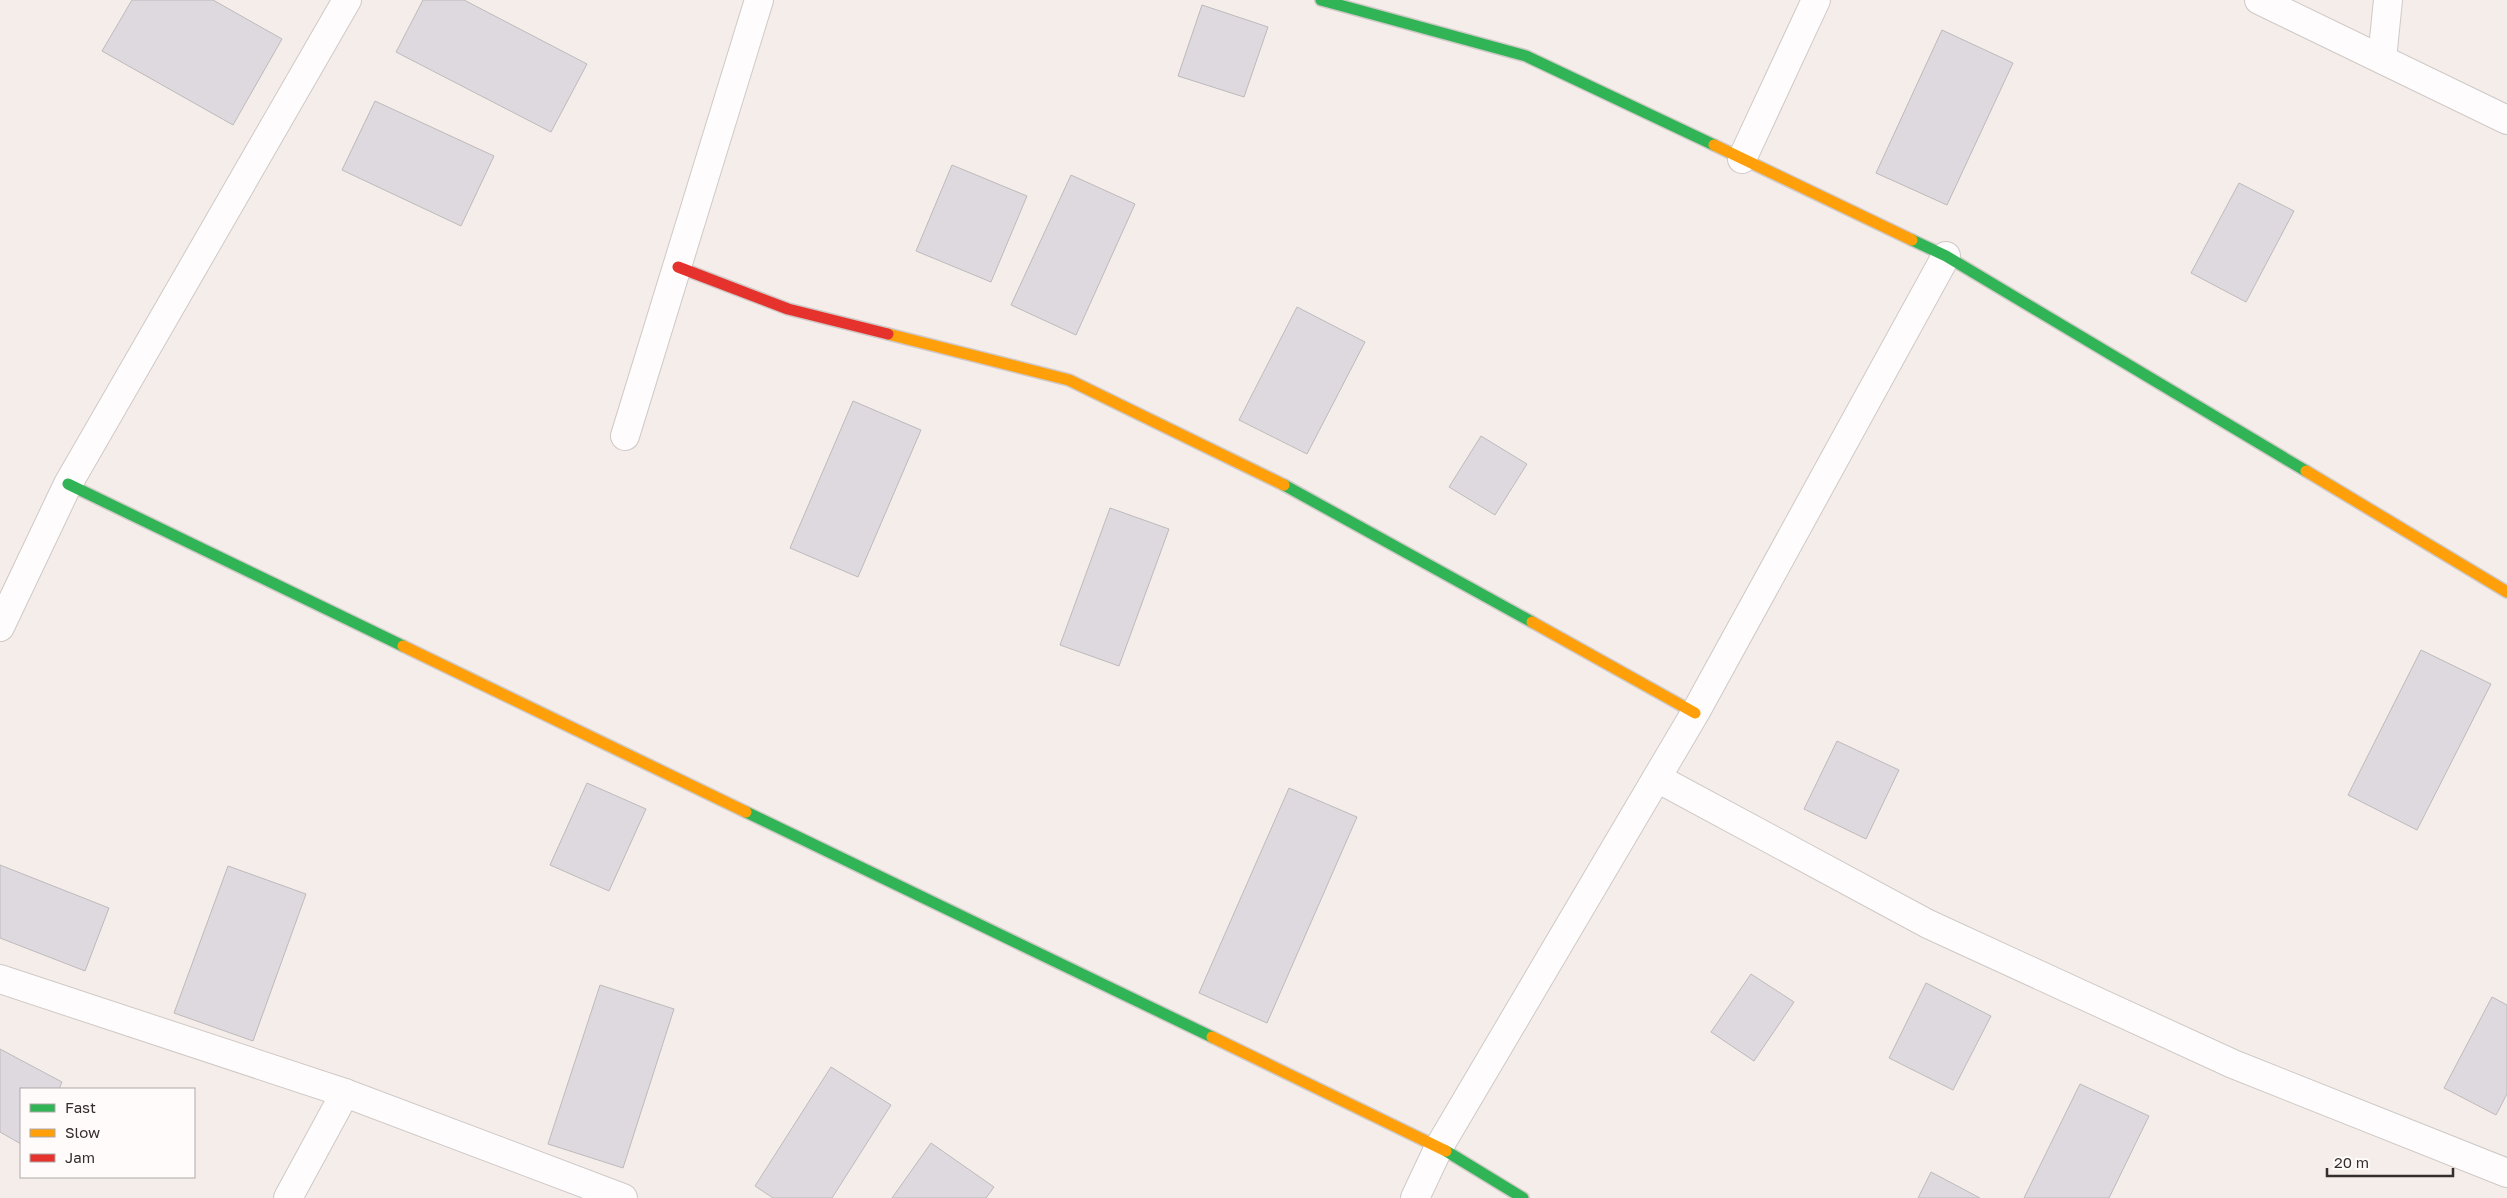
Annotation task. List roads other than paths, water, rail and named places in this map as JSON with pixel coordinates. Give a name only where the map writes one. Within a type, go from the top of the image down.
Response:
[{"type":"street","points":[[0,628],[68,484],[347,0]]},
{"type":"street","points":[[625,436],[678,268],[758,0]]},
{"type":"street","points":[[1321,0],[1526,56],[1946,256],[2507,592]]},
{"type":"street","points":[[1742,159],[1816,0]]},
{"type":"street","points":[[2259,0],[2507,120]]},
{"type":"street","points":[[2382,59],[2388,0]]},
{"type":"street","points":[[1415,1198],[1439,1147],[1695,713],[1946,256]]},
{"type":"street","points":[[678,268],[788,309],[1069,380],[1292,489],[1695,713]]},
{"type":"street","points":[[68,484],[1439,1147],[1523,1198]]},
{"type":"street","points":[[1657,778],[1928,924],[2233,1064],[2507,1173]]},
{"type":"street","points":[[0,979],[345,1093],[623,1198]]},
{"type":"street","points":[[288,1198],[345,1093]]}]
